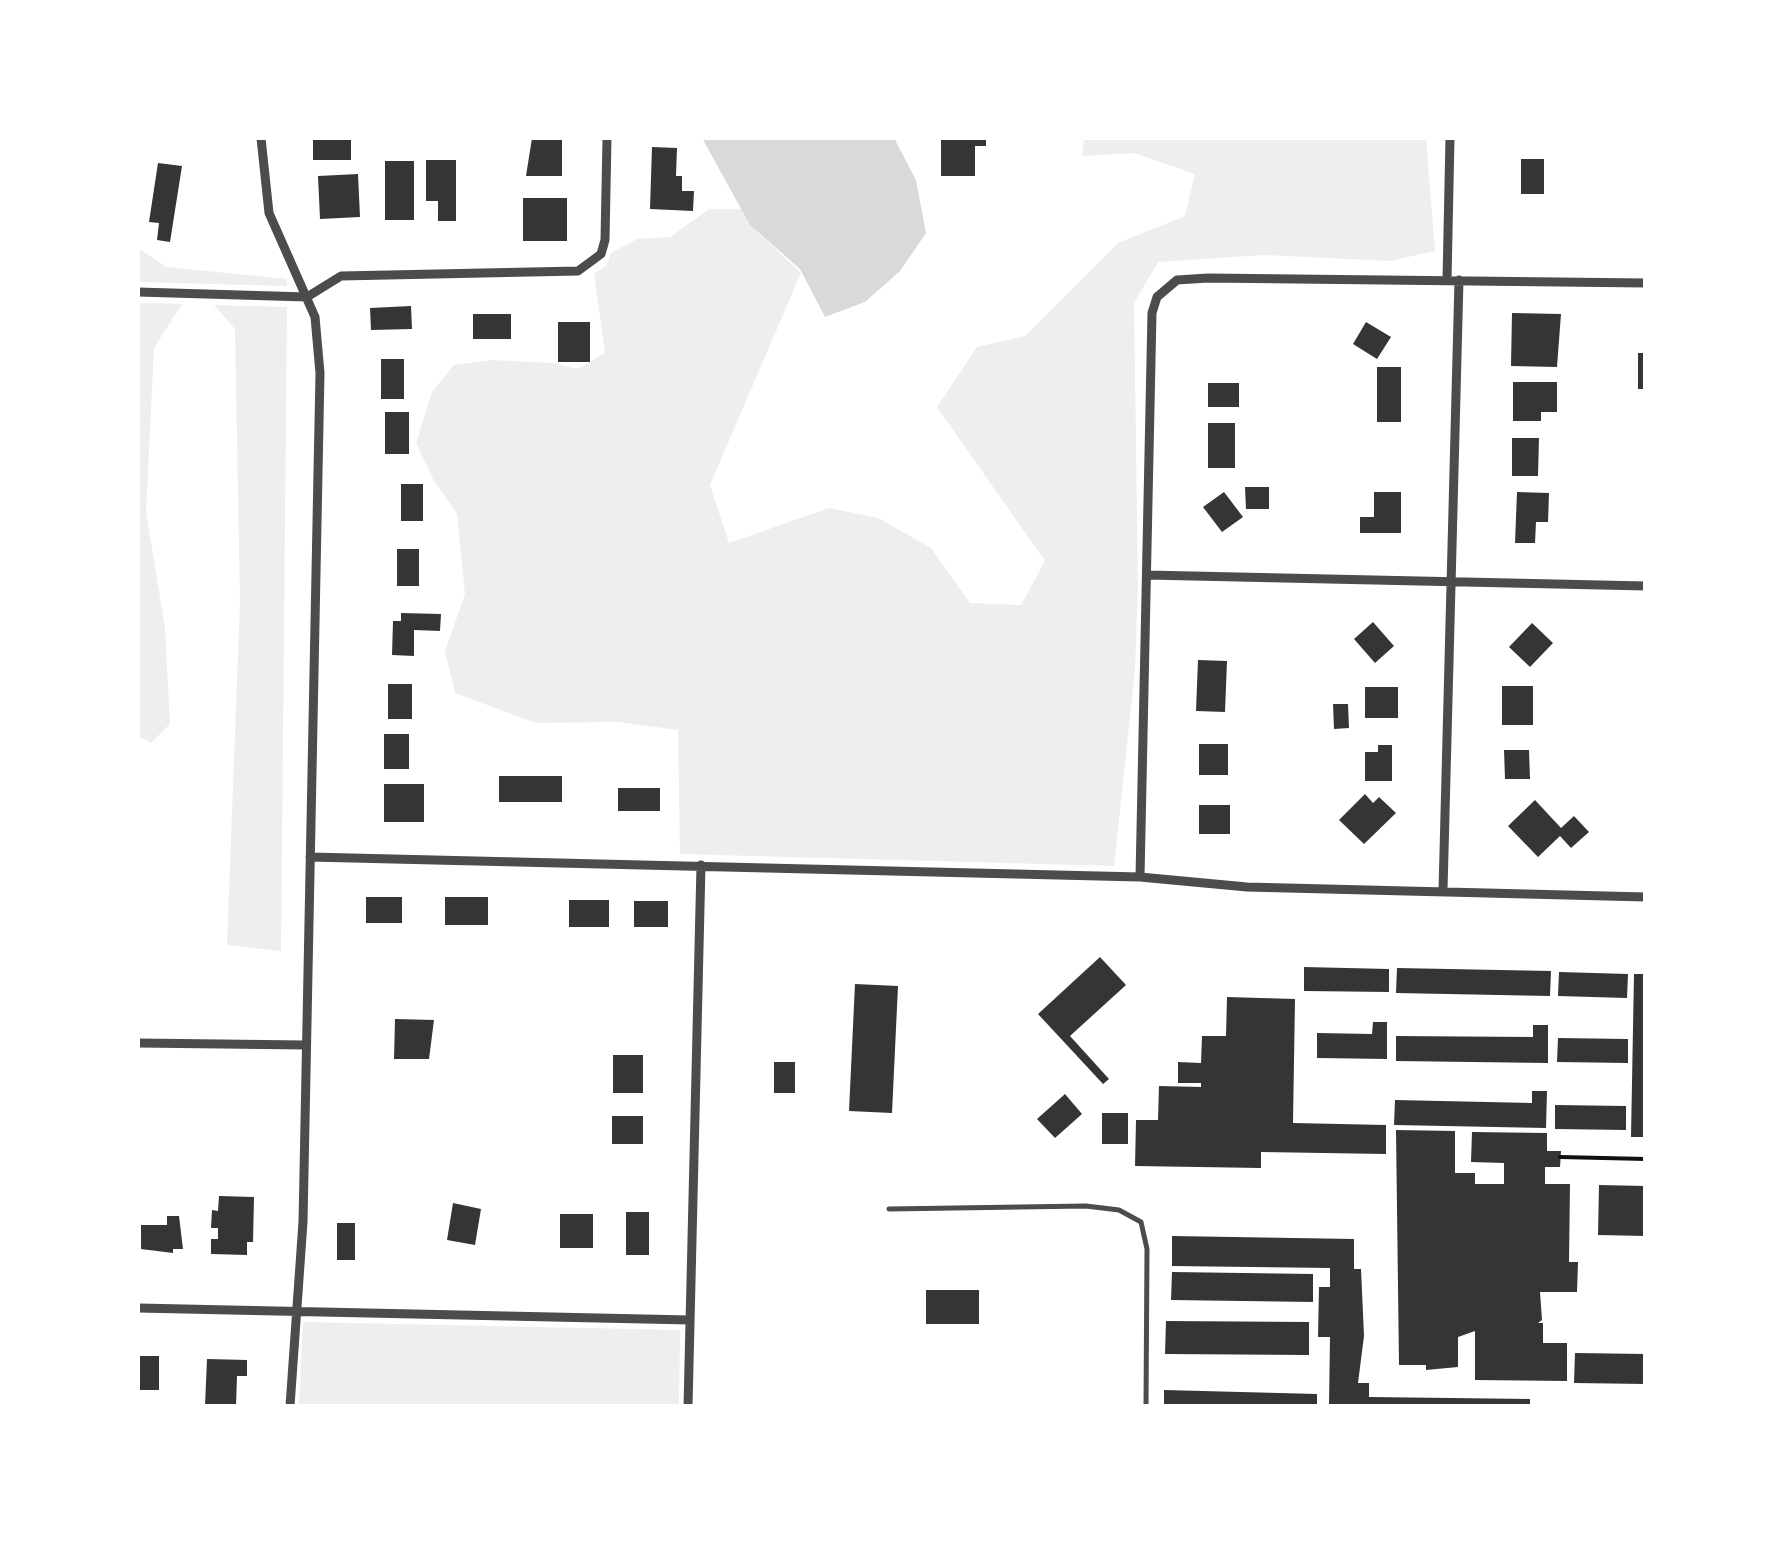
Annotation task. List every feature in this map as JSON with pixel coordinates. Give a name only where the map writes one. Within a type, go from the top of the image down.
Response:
[{"type":"street","points":[[261,138],[269,213],[319,331],[320,373],[303,1222],[290,1406]]},
{"type":"street","points":[[138,292],[307,298],[341,276],[578,271],[595,260],[605,240],[607,138]]},
{"type":"street","points":[[1443,890],[1452,581],[1450,138]]},
{"type":"street","points":[[1140,877],[1152,313],[1164,289],[1177,280],[1208,278],[1646,283]]},
{"type":"street","points":[[1147,575],[1646,586]]},
{"type":"street","points":[[310,858],[1140,877],[1247,887],[1646,897]]},
{"type":"street","points":[[688,1406],[701,865]]},
{"type":"street","points":[[138,1043],[305,1045]]},
{"type":"street","points":[[138,1308],[690,1320]]},
{"type":"lane","points":[[889,1209],[1086,1206],[1119,1210],[1140,1222],[1148,1249],[1146,1406]]},
{"type":"path","points":[[1560,1158],[1646,1159]]},
{"type":"shaded area","points":[[702,138],[894,138],[916,180],[926,233],[900,271],[865,302],[825,317],[800,269],[750,225]]},
{"type":"shaded area","points":[[1084,138],[1426,138],[1435,251],[1390,261],[1264,255],[1158,262],[1134,303],[1138,584],[1135,670],[1114,866],[680,854],[678,730],[618,722],[536,723],[455,693],[445,651],[465,594],[457,514],[433,479],[416,443],[432,392],[454,365],[491,360],[554,363],[577,369],[605,353],[594,274],[607,265],[611,253],[637,239],[670,237],[709,209],[741,209],[750,225],[801,273],[710,485],[729,543],[829,508],[878,518],[931,548],[970,603],[1021,605],[1045,561],[937,407],[977,347],[1025,336],[1118,243],[1185,216],[1195,174],[1134,153],[1082,156]]},
{"type":"shaded area","points":[[138,248],[166,267],[287,279],[287,286],[138,282]]},
{"type":"shaded area","points":[[138,303],[182,304],[154,348],[146,512],[165,628],[170,724],[151,743],[138,736]]},
{"type":"shaded area","points":[[214,305],[287,307],[281,951],[227,945],[240,602],[235,329]]},
{"type":"shaded area","points":[[303,1322],[680,1330],[679,1406],[299,1406]]},
{"type":"building","points":[[313,138],[351,138],[351,160],[313,160]]},
{"type":"building","points":[[532,138],[562,138],[562,176],[526,176]]},
{"type":"building","points":[[941,138],[986,138],[986,146],[975,146],[975,176],[941,176]]},
{"type":"building","points":[[652,147],[677,148],[676,176],[682,176],[682,191],[694,191],[693,211],[650,209]]},
{"type":"building","points":[[1521,159],[1544,159],[1544,194],[1521,194]]},
{"type":"building","points":[[426,160],[456,160],[456,221],[438,221],[438,201],[426,201]]},
{"type":"building","points":[[385,161],[414,161],[414,220],[385,220]]},
{"type":"building","points":[[158,163],[182,166],[170,242],[157,240],[159,223],[149,222]]},
{"type":"building","points":[[358,174],[360,217],[320,219],[318,176]]},
{"type":"building","points":[[523,198],[567,198],[567,241],[523,241]]},
{"type":"building","points":[[411,306],[412,329],[371,330],[370,308]]},
{"type":"building","points":[[1512,313],[1561,314],[1557,367],[1511,366]]},
{"type":"building","points":[[473,314],[511,314],[511,339],[473,339]]},
{"type":"building","points":[[558,322],[590,322],[590,362],[558,362]]},
{"type":"building","points":[[1366,322],[1391,337],[1377,359],[1353,344]]},
{"type":"building","points":[[1638,353],[1646,353],[1646,389],[1638,389]]},
{"type":"building","points":[[381,359],[404,359],[404,399],[381,399]]},
{"type":"building","points":[[1377,367],[1401,367],[1401,422],[1377,422]]},
{"type":"building","points":[[1513,382],[1557,382],[1557,412],[1541,412],[1541,421],[1513,421]]},
{"type":"building","points":[[1208,383],[1239,383],[1239,407],[1208,407]]},
{"type":"building","points":[[385,412],[409,412],[409,454],[385,454]]},
{"type":"building","points":[[1208,423],[1235,423],[1235,468],[1208,468]]},
{"type":"building","points":[[1512,438],[1539,438],[1538,476],[1512,476]]},
{"type":"building","points":[[401,484],[423,484],[423,521],[401,521]]},
{"type":"building","points":[[1245,487],[1269,487],[1269,509],[1246,509]]},
{"type":"building","points":[[1224,492],[1243,517],[1222,532],[1203,507]]},
{"type":"building","points":[[1374,492],[1401,492],[1401,533],[1360,533],[1360,517],[1374,517]]},
{"type":"building","points":[[1517,492],[1549,493],[1548,522],[1536,522],[1535,543],[1515,543]]},
{"type":"building","points":[[397,549],[419,549],[419,586],[397,586]]},
{"type":"building","points":[[401,613],[441,614],[440,631],[414,630],[414,656],[392,655],[393,621],[401,621]]},
{"type":"building","points":[[1373,622],[1394,646],[1375,663],[1354,639]]},
{"type":"building","points":[[1532,623],[1553,643],[1530,667],[1509,647]]},
{"type":"building","points":[[1198,660],[1227,661],[1225,712],[1196,711]]},
{"type":"building","points":[[388,684],[412,684],[412,719],[388,719]]},
{"type":"building","points":[[1502,686],[1533,686],[1533,725],[1502,725]]},
{"type":"building","points":[[1365,687],[1398,687],[1398,718],[1365,718]]},
{"type":"building","points":[[1333,704],[1348,704],[1349,728],[1334,729]]},
{"type":"building","points":[[384,734],[409,734],[409,769],[384,769]]},
{"type":"building","points":[[1199,744],[1228,744],[1228,775],[1199,775]]},
{"type":"building","points":[[1378,745],[1392,745],[1392,781],[1365,781],[1365,752],[1378,752]]},
{"type":"building","points":[[1504,750],[1529,750],[1530,779],[1505,779]]},
{"type":"building","points":[[499,776],[562,776],[562,802],[499,802]]},
{"type":"building","points":[[384,784],[424,784],[424,822],[384,822]]},
{"type":"building","points":[[618,788],[660,788],[660,811],[618,811]]},
{"type":"building","points":[[1365,794],[1373,803],[1379,797],[1396,813],[1364,844],[1339,820]]},
{"type":"building","points":[[1535,800],[1561,828],[1574,816],[1589,832],[1571,848],[1560,836],[1538,857],[1508,826]]},
{"type":"building","points":[[1199,805],[1230,805],[1230,834],[1199,834]]},
{"type":"building","points":[[366,897],[402,897],[402,923],[366,923]]},
{"type":"building","points":[[445,897],[488,897],[488,925],[445,925]]},
{"type":"building","points":[[569,900],[609,900],[609,927],[569,927]]},
{"type":"building","points":[[634,901],[668,901],[668,927],[634,927]]},
{"type":"building","points":[[1100,957],[1126,985],[1070,1036],[1109,1079],[1103,1084],[1038,1014]]},
{"type":"building","points":[[1304,967],[1389,969],[1389,992],[1304,991]]},
{"type":"building","points":[[1397,968],[1551,971],[1550,996],[1396,993]]},
{"type":"building","points":[[1559,972],[1628,974],[1627,998],[1558,996]]},
{"type":"building","points":[[1634,974],[1646,974],[1646,1137],[1631,1137]]},
{"type":"building","points":[[855,984],[898,986],[892,1113],[849,1111]]},
{"type":"building","points":[[1227,997],[1295,999],[1293,1123],[1386,1125],[1386,1154],[1261,1152],[1261,1168],[1135,1166],[1136,1120],[1158,1120],[1159,1086],[1201,1087],[1201,1083],[1178,1083],[1178,1062],[1201,1063],[1202,1036],[1226,1036]]},
{"type":"building","points":[[395,1019],[434,1020],[429,1059],[394,1059]]},
{"type":"building","points":[[1373,1022],[1387,1022],[1387,1059],[1317,1058],[1317,1033],[1372,1034]]},
{"type":"building","points":[[1533,1025],[1548,1025],[1548,1063],[1396,1061],[1396,1036],[1533,1037]]},
{"type":"building","points":[[1558,1038],[1628,1039],[1628,1063],[1557,1062]]},
{"type":"building","points":[[613,1055],[643,1055],[643,1093],[613,1093]]},
{"type":"building","points":[[774,1062],[795,1062],[795,1093],[774,1093]]},
{"type":"building","points":[[1532,1091],[1547,1091],[1546,1128],[1394,1125],[1395,1100],[1532,1103]]},
{"type":"building","points":[[1065,1094],[1082,1114],[1055,1138],[1037,1119]]},
{"type":"building","points":[[1555,1105],[1626,1106],[1626,1130],[1555,1129]]},
{"type":"building","points":[[1102,1113],[1128,1113],[1128,1144],[1102,1144]]},
{"type":"building","points":[[612,1116],[643,1116],[643,1144],[612,1144]]},
{"type":"building","points":[[1396,1130],[1455,1131],[1455,1173],[1475,1173],[1475,1184],[1504,1184],[1504,1163],[1471,1162],[1472,1132],[1547,1133],[1547,1151],[1561,1151],[1560,1167],[1545,1167],[1545,1184],[1570,1184],[1569,1262],[1578,1262],[1577,1292],[1540,1292],[1542,1320],[1538,1323],[1543,1323],[1543,1343],[1567,1343],[1567,1381],[1475,1380],[1475,1331],[1458,1337],[1458,1367],[1426,1370],[1426,1365],[1399,1365]]},
{"type":"building","points":[[1599,1185],[1646,1186],[1646,1236],[1598,1235]]},
{"type":"building","points":[[219,1196],[254,1197],[253,1242],[247,1242],[247,1255],[211,1254],[211,1239],[218,1239],[218,1228],[211,1228],[212,1210],[218,1211]]},
{"type":"building","points":[[453,1203],[481,1209],[475,1245],[447,1240]]},
{"type":"building","points":[[626,1212],[649,1212],[649,1255],[626,1255]]},
{"type":"building","points":[[560,1214],[593,1214],[593,1248],[560,1248]]},
{"type":"building","points":[[167,1216],[179,1216],[183,1249],[173,1249],[173,1253],[141,1249],[141,1225],[167,1225]]},
{"type":"building","points":[[337,1223],[355,1223],[355,1260],[337,1260]]},
{"type":"building","points":[[1172,1236],[1354,1239],[1354,1269],[1361,1269],[1364,1336],[1358,1383],[1369,1383],[1369,1397],[1530,1399],[1530,1406],[1329,1406],[1330,1337],[1318,1337],[1319,1287],[1330,1287],[1330,1268],[1172,1266]]},
{"type":"building","points":[[1172,1272],[1313,1274],[1313,1302],[1171,1300]]},
{"type":"building","points":[[926,1290],[979,1290],[979,1324],[926,1324]]},
{"type":"building","points":[[1166,1321],[1309,1322],[1309,1355],[1165,1354]]},
{"type":"building","points":[[1575,1353],[1646,1354],[1646,1384],[1574,1383]]},
{"type":"building","points":[[138,1356],[159,1356],[159,1390],[138,1390]]},
{"type":"building","points":[[207,1359],[247,1360],[247,1376],[237,1376],[236,1406],[205,1406]]},
{"type":"building","points":[[1164,1390],[1317,1394],[1317,1406],[1164,1406]]}]
